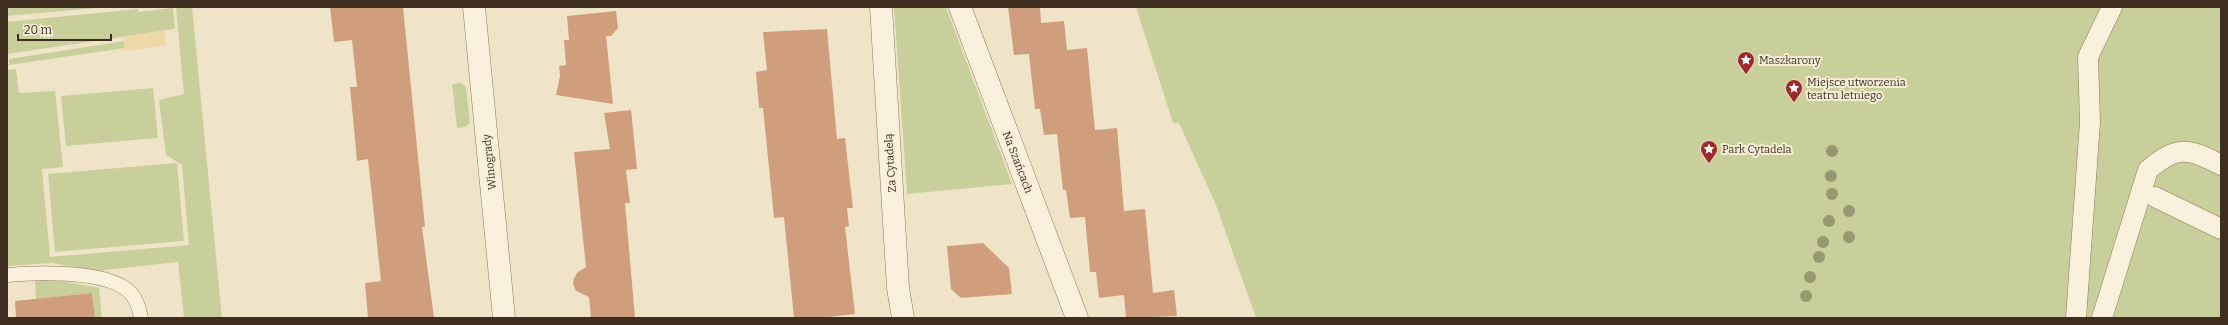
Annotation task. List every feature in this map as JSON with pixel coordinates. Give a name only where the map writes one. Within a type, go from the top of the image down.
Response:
[{"type":"street","name":"Winogrady","points":[[474,7],[504,318]]},
{"type":"street","name":"Za Cytadelą","points":[[881,7],[898,288],[903,318]]},
{"type":"street","name":"Na Szańcach","points":[[960,7],[1077,318]]},
{"type":"street","points":[[2076,318],[2090,122],[2088,57],[2112,7]]},
{"type":"street","points":[[2102,318],[2148,170],[2162,158],[2180,151],[2200,154],[2221,165]]},
{"type":"street","points":[[2155,197],[2221,229]]},
{"type":"lane","points":[[7,276],[35,272],[58,273],[107,280],[123,287],[132,296],[140,309],[141,318]]},
{"type":"green space","points":[[7,7],[107,7],[7,16]]},
{"type":"green space","points":[[176,7],[192,7],[222,318],[184,318],[178,262],[96,271],[52,263],[7,266],[7,70],[16,69],[19,93],[55,91],[63,167],[42,169],[50,257],[189,245],[182,165],[166,155],[159,100],[184,94]]},
{"type":"green space","points":[[894,7],[946,7],[1012,184],[907,194]]},
{"type":"green space","name":"Park Cytadela","points":[[1136,7],[2221,7],[2221,318],[1256,318],[1216,205],[1179,123],[1173,123]]},
{"type":"green space","points":[[173,8],[175,29],[7,54],[7,22],[138,9],[138,12]]},
{"type":"green space","points":[[124,41],[125,48],[9,65],[9,59]]},
{"type":"green space","points":[[461,83],[466,87],[470,123],[465,127],[457,128],[452,84]]},
{"type":"green space","points":[[153,88],[158,138],[66,146],[61,96]]},
{"type":"green space","points":[[177,163],[184,241],[55,252],[48,174]]},
{"type":"green space","points":[[50,279],[99,288],[102,318],[95,318],[92,293],[36,299],[35,280]]},
{"type":"sand","points":[[164,30],[166,45],[125,51],[123,37]]},
{"type":"building","points":[[330,7],[403,7],[425,227],[422,227],[434,318],[368,318],[365,283],[381,281],[368,159],[357,161],[350,87],[357,87],[352,40],[334,42]]},
{"type":"building","points":[[1008,7],[1040,7],[1041,23],[1064,21],[1067,50],[1087,48],[1095,130],[1117,128],[1124,211],[1145,209],[1153,293],[1174,290],[1177,316],[1126,318],[1124,295],[1099,298],[1096,272],[1090,272],[1085,217],[1070,218],[1066,190],[1063,190],[1057,134],[1044,135],[1040,109],[1035,109],[1029,54],[1014,55]]},
{"type":"building","points":[[616,11],[618,28],[611,36],[606,36],[613,104],[556,95],[560,76],[559,66],[566,65],[564,40],[569,40],[567,16]]},
{"type":"building","points":[[827,29],[837,139],[845,138],[853,208],[847,208],[849,226],[845,227],[855,314],[820,318],[794,318],[784,217],[774,218],[763,108],[759,108],[756,72],[767,70],[763,32]]},
{"type":"building","points":[[631,110],[637,169],[626,170],[630,203],[625,203],[635,318],[591,318],[589,297],[576,291],[573,284],[574,278],[578,272],[586,267],[574,152],[610,149],[604,113]]},
{"type":"building","points":[[983,243],[1009,268],[1012,294],[961,298],[951,289],[947,246]]},
{"type":"building","points":[[92,293],[95,318],[16,318],[15,301]]},
{"type":"place","name":"Maszkarony","points":[[1746,75]]},
{"type":"place","name":"Miejsce utworzenia teatru letniego","points":[[1794,103]]},
{"type":"place","name":"Park Cytadela","points":[[1709,164]]}]
